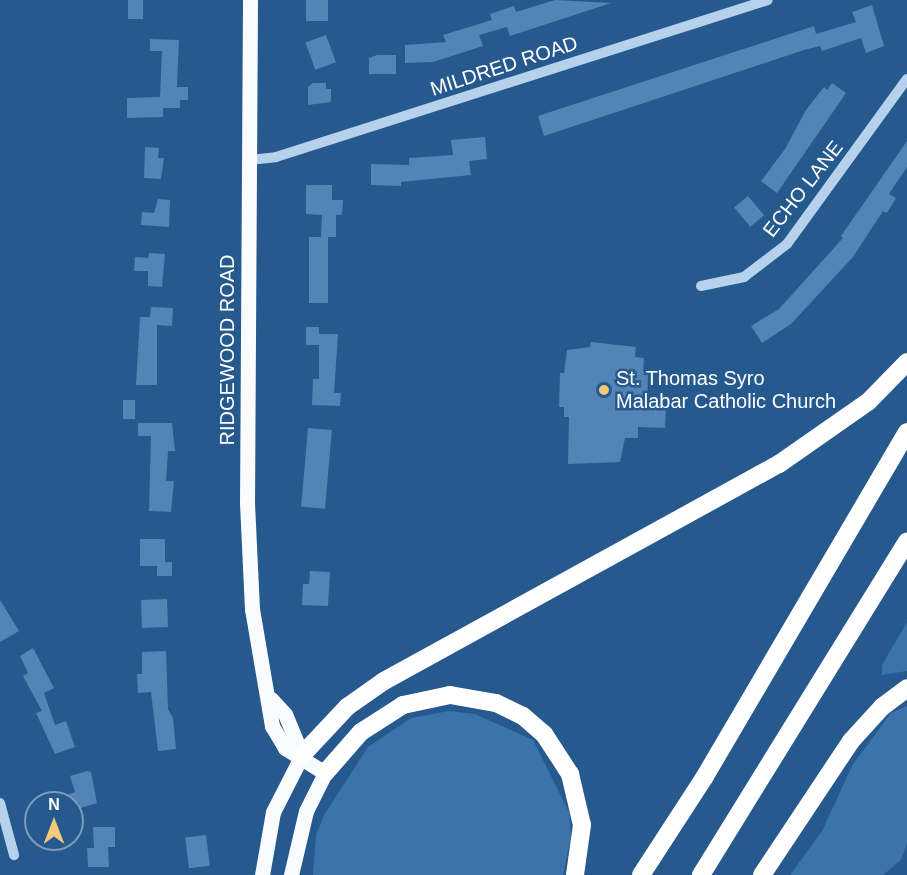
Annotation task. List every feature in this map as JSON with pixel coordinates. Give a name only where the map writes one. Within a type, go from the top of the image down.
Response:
[{"type":"highway","points":[[302,755],[337,717],[377,686],[788,459],[868,402],[907,362]]},
{"type":"highway","points":[[641,875],[704,778],[907,432]]},
{"type":"highway","points":[[701,875],[907,542]]},
{"type":"highway","points":[[762,875],[851,741],[882,706],[907,688]]},
{"type":"highway","points":[[325,773],[366,728],[403,705],[450,695],[496,703],[523,716],[544,734],[570,774],[582,825],[575,875]]},
{"type":"main road","name":"RIDGEWOOD ROAD","points":[[250,0],[248,541],[254,624],[271,699],[271,721],[282,745],[302,755],[325,773]]},
{"type":"main road","points":[[262,875],[273,812],[302,755]]},
{"type":"main road","points":[[291,875],[306,811],[325,773]]},
{"type":"street","name":"MILDRED ROAD","points":[[249,160],[276,157],[768,0]]},
{"type":"street","name":"ECHO LANE","points":[[701,285],[744,277],[787,244],[907,79]]},
{"type":"street","points":[[0,803],[14,855]]},
{"type":"shaded area","points":[[907,622],[907,671],[882,675],[882,665]]},
{"type":"shaded area","points":[[907,706],[907,844],[901,860],[883,875],[790,875],[822,831],[853,764],[891,713]]},
{"type":"shaded area","points":[[449,711],[475,714],[533,740],[569,812],[571,836],[563,875],[313,875],[316,835],[324,815],[368,747],[411,718]]},
{"type":"building","points":[[128,0],[143,0],[143,19],[128,19]]},
{"type":"building","points":[[306,0],[328,0],[328,21],[306,21]]},
{"type":"building","points":[[555,0],[611,3],[510,36],[507,27],[479,35],[483,46],[433,62],[405,63],[405,45],[446,42],[443,35],[492,20],[490,14],[514,6],[516,12]]},
{"type":"building","points":[[872,5],[884,46],[866,53],[861,38],[822,51],[820,46],[804,50],[544,136],[538,116],[814,26],[816,34],[856,22],[852,12]]},
{"type":"building","points":[[326,35],[336,62],[315,70],[305,43]]},
{"type":"building","points":[[150,39],[179,40],[177,87],[188,87],[188,100],[180,100],[180,108],[163,108],[163,117],[127,118],[127,98],[160,97],[162,51],[150,51]]},
{"type":"building","points":[[377,55],[396,55],[396,74],[369,74],[369,58]]},
{"type":"building","points":[[313,83],[326,83],[326,89],[331,89],[331,102],[308,105],[308,87]]},
{"type":"building","points":[[832,83],[846,93],[777,193],[761,181],[785,149],[806,110],[824,87],[827,90]]},
{"type":"building","points":[[485,137],[487,159],[469,161],[471,175],[401,182],[401,186],[371,185],[371,164],[409,165],[409,158],[453,155],[451,140]]},
{"type":"building","points":[[907,141],[907,167],[889,194],[896,198],[887,213],[883,211],[853,257],[791,324],[762,343],[751,326],[779,309],[843,238],[841,236]]},
{"type":"building","points":[[145,147],[159,148],[158,158],[164,158],[161,179],[144,178]]},
{"type":"building","points":[[306,185],[332,185],[332,200],[343,200],[342,215],[336,215],[336,237],[321,237],[322,215],[306,214]]},
{"type":"building","points":[[748,196],[764,215],[750,227],[734,208]]},
{"type":"building","points":[[158,199],[170,200],[169,227],[141,225],[142,212],[154,213]]},
{"type":"building","points":[[309,237],[328,237],[328,303],[309,303]]},
{"type":"building","points":[[149,253],[165,254],[162,287],[148,286],[148,271],[134,271],[135,257],[148,258]]},
{"type":"building","points":[[151,307],[173,308],[172,326],[157,325],[157,385],[136,385],[140,317],[150,317]]},
{"type":"building","points":[[306,327],[319,327],[319,345],[306,345]]},
{"type":"building","points":[[319,334],[338,334],[334,393],[341,393],[340,406],[312,405],[313,379],[319,379]]},
{"type":"building","name":"St. Thomas Syro Malabar Catholic Church","points":[[591,342],[636,347],[635,357],[644,358],[643,372],[648,372],[647,408],[666,408],[665,428],[638,427],[638,438],[625,438],[620,462],[568,464],[569,417],[564,417],[564,407],[559,407],[560,373],[564,373],[567,350],[590,347]]},
{"type":"building","points":[[123,400],[135,400],[135,419],[123,419]]},
{"type":"building","points":[[138,423],[172,423],[175,451],[168,451],[166,481],[174,481],[171,512],[149,511],[151,436],[138,436]]},
{"type":"building","points":[[308,428],[332,430],[325,509],[301,507]]},
{"type":"building","points":[[140,539],[165,539],[165,562],[172,562],[172,576],[157,576],[157,566],[140,566]]},
{"type":"building","points":[[310,571],[330,572],[328,606],[302,605],[303,584],[309,584]]},
{"type":"building","points":[[167,599],[168,627],[142,628],[141,600]]},
{"type":"building","points":[[0,600],[19,631],[0,642]]},
{"type":"building","points":[[33,648],[54,688],[44,693],[55,725],[66,721],[75,747],[55,754],[36,713],[42,711],[23,676],[28,673],[20,656]]},
{"type":"building","points":[[166,651],[168,709],[173,718],[176,749],[158,751],[151,692],[138,693],[137,674],[142,674],[142,652]]},
{"type":"building","points":[[91,772],[97,803],[84,807],[84,791],[75,791],[70,776]]},
{"type":"building","points":[[93,827],[115,827],[115,847],[108,847],[109,867],[88,867],[87,848],[94,848]]},
{"type":"building","points":[[206,835],[210,866],[189,868],[185,838]]},
{"type":"place","name":"St. Thomas Syro Malabar Catholic Church","points":[[604,390]]}]
